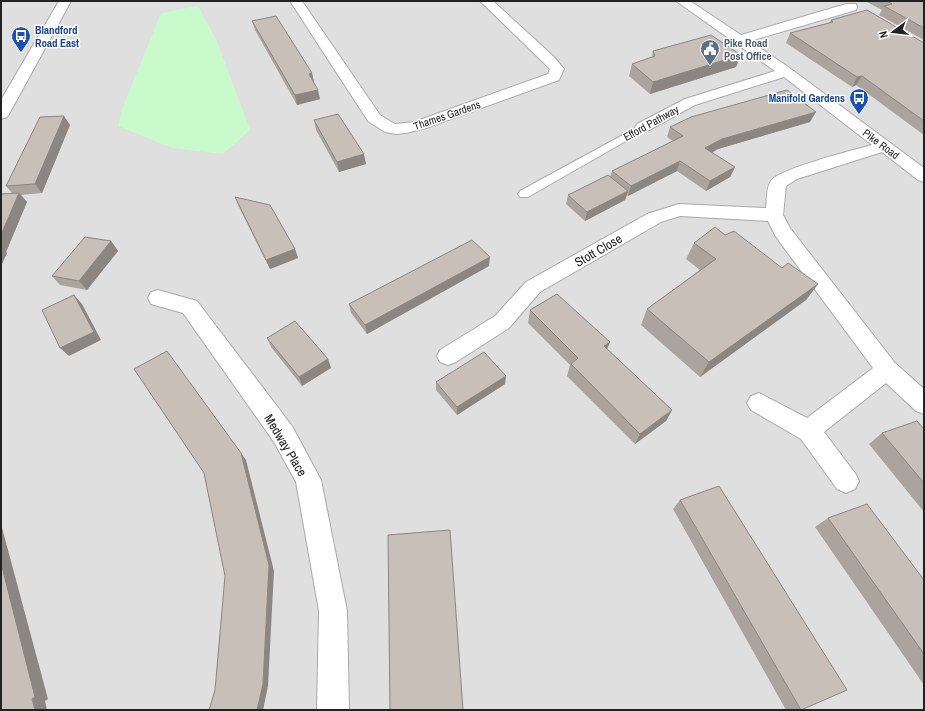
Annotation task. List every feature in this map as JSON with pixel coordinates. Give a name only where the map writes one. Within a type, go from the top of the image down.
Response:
[{"type":"street","points":[[1,114],[65,1]]},
{"type":"street","name":"Thames Gardens","points":[[296,1],[374,118],[386,128],[402,130],[420,125],[554,77],[557,69],[553,64],[486,1]]},
{"type":"street","name":"Pike Road","points":[[682,1],[786,72],[924,176]]},
{"type":"street","points":[[738,40],[846,4],[864,14]]},
{"type":"street","name":"Efford Pathway","points":[[643,127],[690,102],[786,72]]},
{"type":"street","points":[[885,146],[791,174],[778,183],[774,215],[783,232],[887,370],[924,404]]},
{"type":"street","name":"Stott Close","points":[[448,356],[502,322],[533,287],[654,218],[679,210],[774,215]]},
{"type":"street","name":"Medway Place","points":[[158,298],[190,307],[283,434],[308,480],[333,611],[333,710]]},
{"type":"street","points":[[809,431],[823,418],[887,370]]},
{"type":"street","points":[[759,403],[809,431],[846,481]]},
{"type":"lane","name":"Efford Pathway","points":[[524,194],[643,127]]},
{"type":"shaded area","points":[[1,1],[924,1],[924,710],[1,710]]},
{"type":"green space","points":[[198,6],[216,39],[250,130],[223,154],[172,148],[118,126],[122,109],[161,13]]},
{"type":"building","points":[[887,1],[924,1],[924,28],[884,6],[892,4]]},
{"type":"building","points":[[867,10],[924,43],[924,121],[862,76],[857,77],[790,33],[833,22],[831,20]]},
{"type":"building","points":[[276,16],[312,73],[309,74],[318,90],[295,95],[252,21]]},
{"type":"building","points":[[711,35],[741,55],[653,82],[632,64],[655,56],[653,51]]},
{"type":"building","points":[[787,90],[816,112],[722,139],[705,148],[735,167],[710,181],[680,161],[631,186],[612,171],[683,136],[670,127],[691,117]]},
{"type":"building","points":[[338,114],[364,154],[337,162],[314,120]]},
{"type":"building","points":[[64,116],[35,184],[6,186],[40,117]]},
{"type":"building","points":[[608,175],[628,191],[587,212],[568,195]]},
{"type":"building","points":[[19,193],[1,235],[1,194]]},
{"type":"building","points":[[235,197],[270,205],[295,249],[266,260]]},
{"type":"building","points":[[715,227],[725,235],[734,231],[782,268],[788,263],[818,284],[709,362],[647,309],[716,259],[694,243]]},
{"type":"building","points":[[85,237],[111,241],[79,281],[52,276]]},
{"type":"building","points":[[472,240],[490,257],[365,325],[349,304]]},
{"type":"building","points":[[557,294],[610,342],[604,346],[672,410],[640,434],[571,364],[578,358],[530,310]]},
{"type":"building","points":[[74,295],[94,332],[60,348],[42,310]]},
{"type":"building","points":[[295,321],[328,359],[299,377],[267,338]]},
{"type":"building","points":[[167,351],[241,453],[269,565],[263,684],[257,710],[209,710],[215,690],[225,576],[204,473],[134,369]]},
{"type":"building","points":[[484,352],[506,376],[457,407],[436,382]]},
{"type":"building","points":[[917,421],[924,429],[924,483],[882,433]]},
{"type":"building","points":[[719,486],[847,690],[801,710],[680,500]]},
{"type":"building","points":[[867,504],[924,580],[924,654],[828,518]]},
{"type":"building","points":[[450,530],[463,710],[390,710],[388,535]]},
{"type":"building","points":[[1,563],[35,697],[32,699],[35,710],[1,710]]},
{"type":"place","name":"Blandford Road East","points":[[21,53]]},
{"type":"place","name":"Pike Road Post Office","points":[[710,66]]},
{"type":"place","name":"Manifold Gardens","points":[[859,115]]}]
